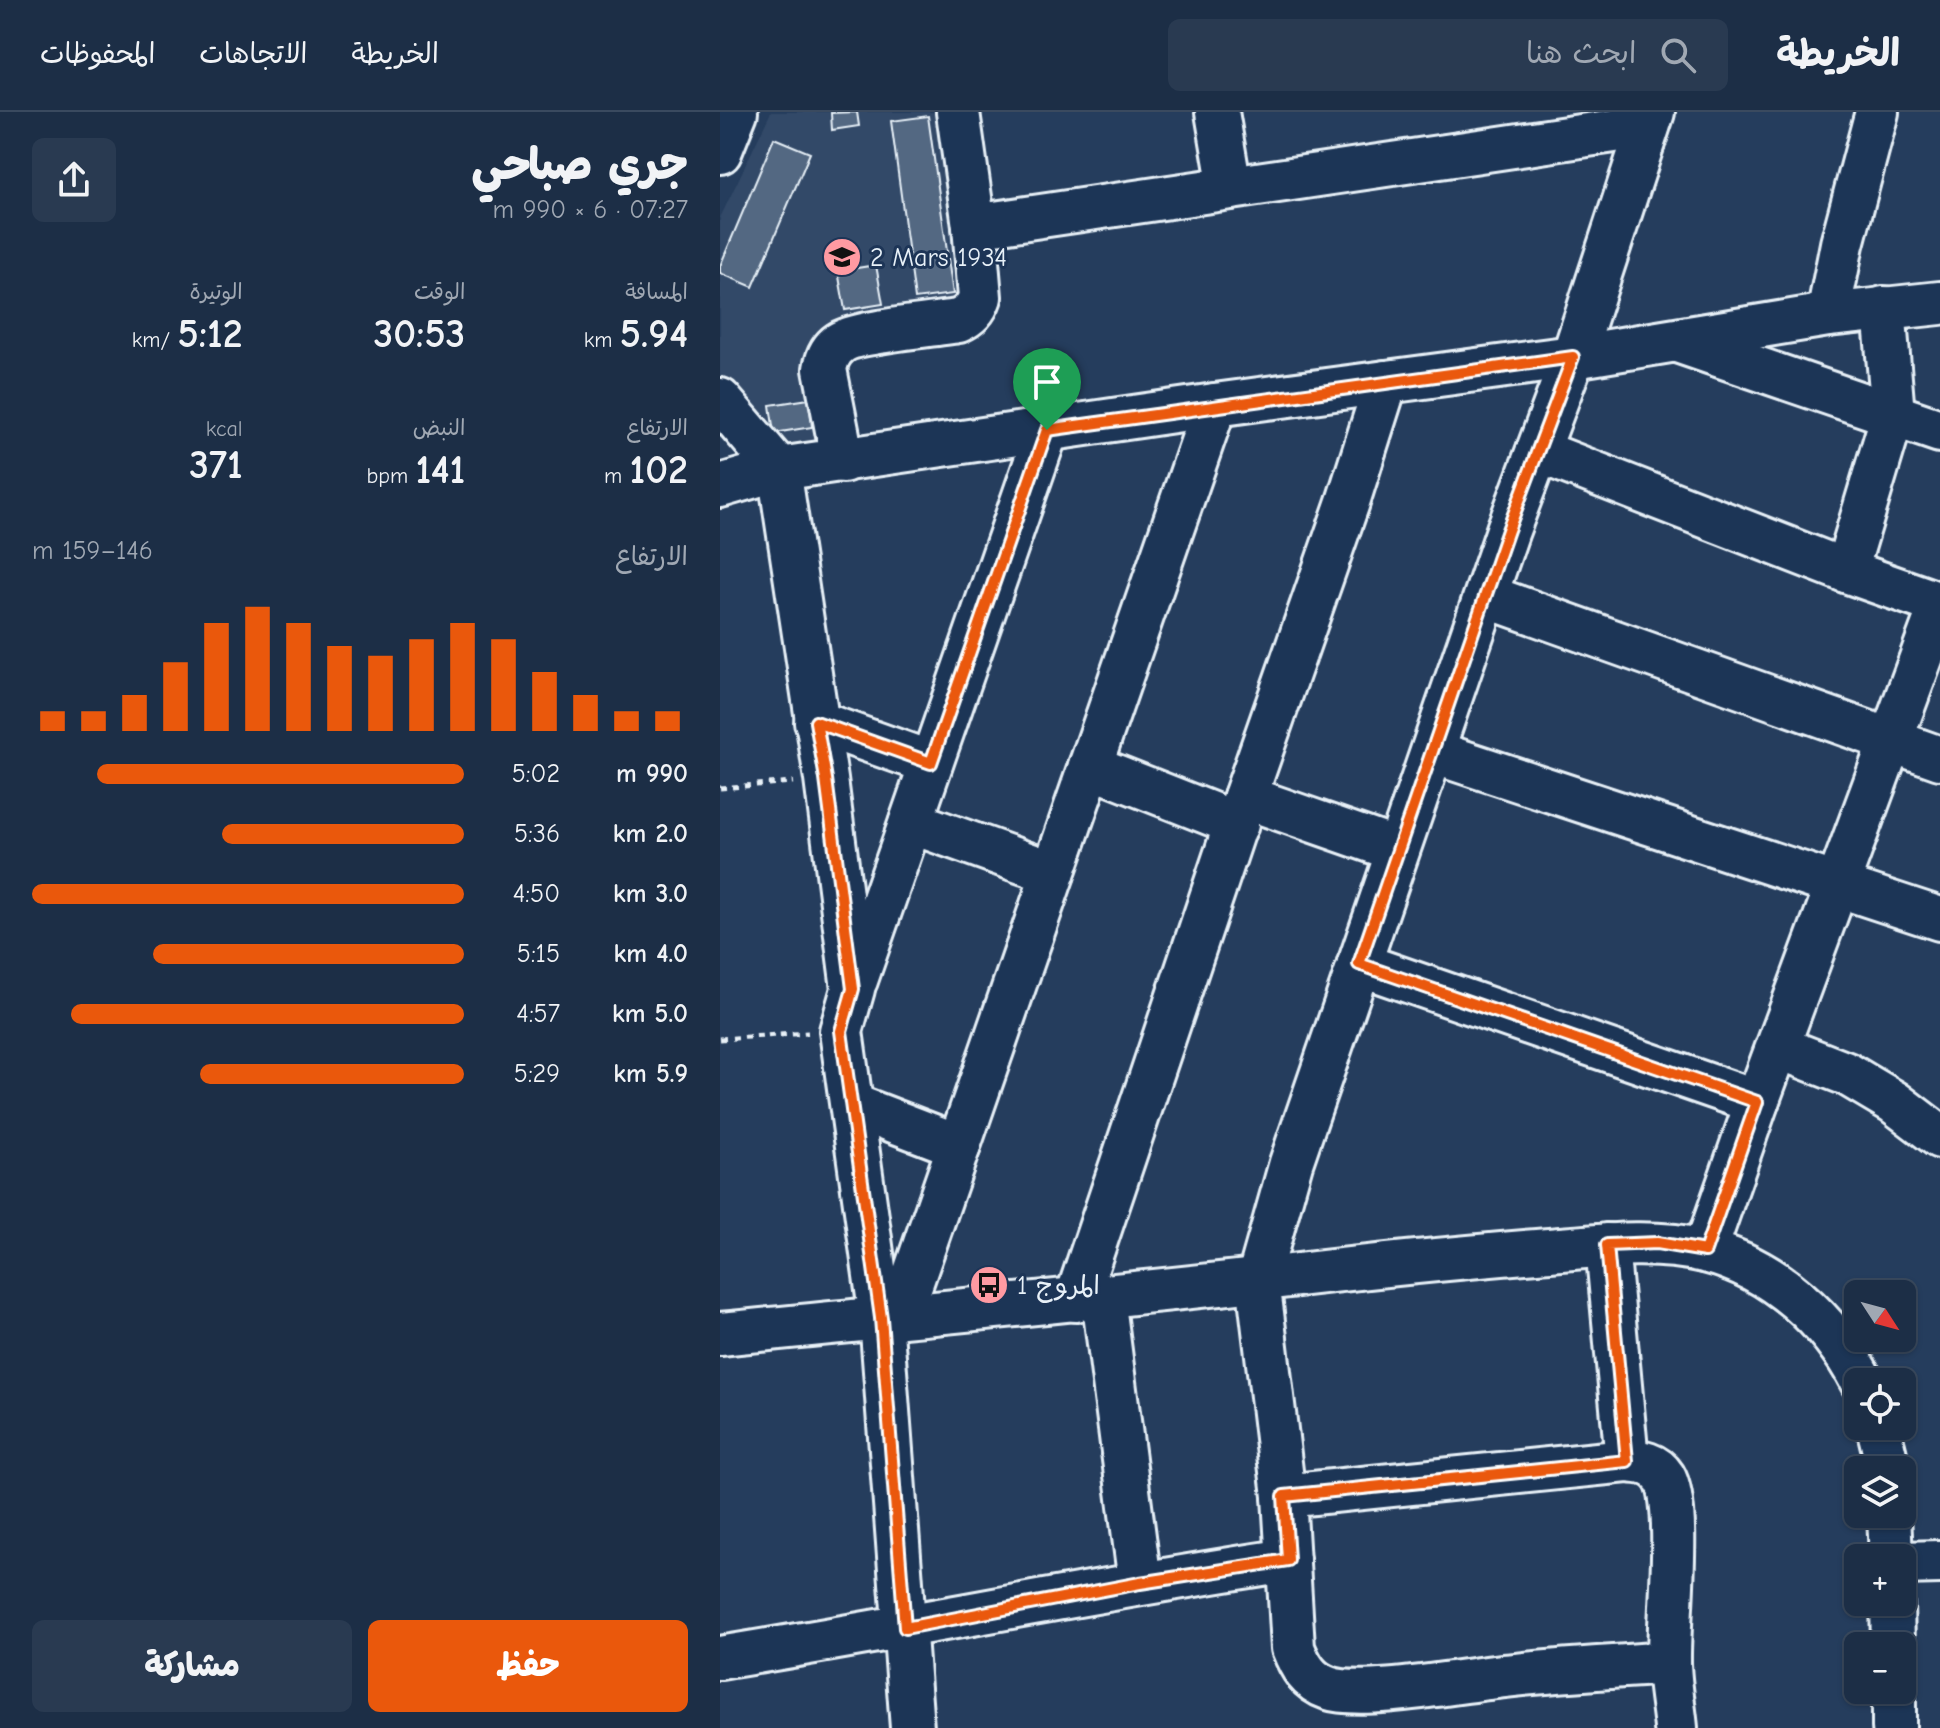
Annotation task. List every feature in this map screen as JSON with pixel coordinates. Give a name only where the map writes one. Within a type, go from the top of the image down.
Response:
[{"type":"street","points":[[720,152],[736,112]]},
{"type":"street","points":[[843,461],[825,369],[827,358],[849,338],[958,321],[973,312],[980,297],[974,226],[958,112]]},
{"type":"street","points":[[1217,112],[1230,188]]},
{"type":"street","points":[[1828,315],[1842,244],[1877,112]]},
{"type":"street","points":[[974,226],[1230,188],[1650,119],[1573,357],[1397,850],[1291,1163],[1258,1280],[1284,1496],[1293,1648],[1299,1665],[1312,1680],[1328,1688],[1362,1691],[1508,1675],[1669,1663]]},
{"type":"street","points":[[720,486],[779,469],[1215,405],[1573,357],[1828,315],[1940,303]]},
{"type":"street","points":[[1846,571],[1893,414],[1884,308]]},
{"type":"street","points":[[1675,340],[1940,431]]},
{"type":"street","points":[[1140,1583],[1090,1298],[1241,810],[1348,502],[1386,382]]},
{"type":"street","points":[[720,400],[779,469],[826,779],[853,989]]},
{"type":"street","points":[[890,1317],[959,1146],[1215,405]]},
{"type":"street","points":[[912,1728],[890,1317],[841,1031],[1047,430]]},
{"type":"street","points":[[1538,451],[1940,605],[1705,1251]]},
{"type":"street","points":[[1486,596],[1940,758]]},
{"type":"street","points":[[816,722],[931,763]]},
{"type":"street","points":[[1433,752],[1940,919]]},
{"type":"street","points":[[1090,766],[1241,810],[1397,850]]},
{"type":"street","points":[[911,822],[1053,873]]},
{"type":"street","points":[[1359,964],[1757,1102]]},
{"type":"street","points":[[1778,1047],[1847,1074],[1894,1102],[1940,1137]]},
{"type":"street","points":[[852,1105],[959,1146]]},
{"type":"street","points":[[720,1334],[1090,1298],[1419,1260],[1657,1243],[1705,1251],[1742,1264],[1793,1295],[1826,1326],[1855,1368]]},
{"type":"street","points":[[1607,1245],[1627,1461]]},
{"type":"street","points":[[1284,1496],[1627,1461],[1644,1462],[1656,1468],[1665,1479],[1672,1508],[1669,1663],[1676,1728]]},
{"type":"street","points":[[720,1658],[905,1628],[1140,1583],[1288,1560]]},
{"type":"street","points":[[1916,1563],[1940,1562]]},
{"type":"street","points":[[1894,1704],[1894,1728]]},
{"type":"path","points":[[720,788],[826,779]]},
{"type":"path","points":[[720,1039],[841,1031]]},
{"type":"shaded area","name":"2 Mars 1934","points":[[771,112],[946,112],[968,296],[959,311],[838,330],[832,451],[774,446],[720,380],[720,218]]},
{"type":"building","points":[[857,112],[859,126],[832,130],[831,113]]},
{"type":"building","points":[[928,116],[953,294],[915,299],[891,121]]},
{"type":"building","points":[[774,138],[810,153],[753,287],[720,273],[720,266]]},
{"type":"building","points":[[876,265],[883,304],[845,310],[838,271]]},
{"type":"building","points":[[809,399],[812,427],[774,433],[770,405]]},
{"type":"place","name":"2 Mars 1934","points":[[842,257]]},
{"type":"place","name":"المروج 1","points":[[989,1285]]},
{"type":"route","points":[[1573,357],[1508,530],[1359,964],[1757,1102],[1705,1251],[1657,1243],[1607,1245],[1627,1461],[1284,1496],[1288,1560],[1140,1583],[905,1628],[881,1318],[841,1031],[853,989],[816,722],[931,763],[1047,430],[1573,357]]}]
